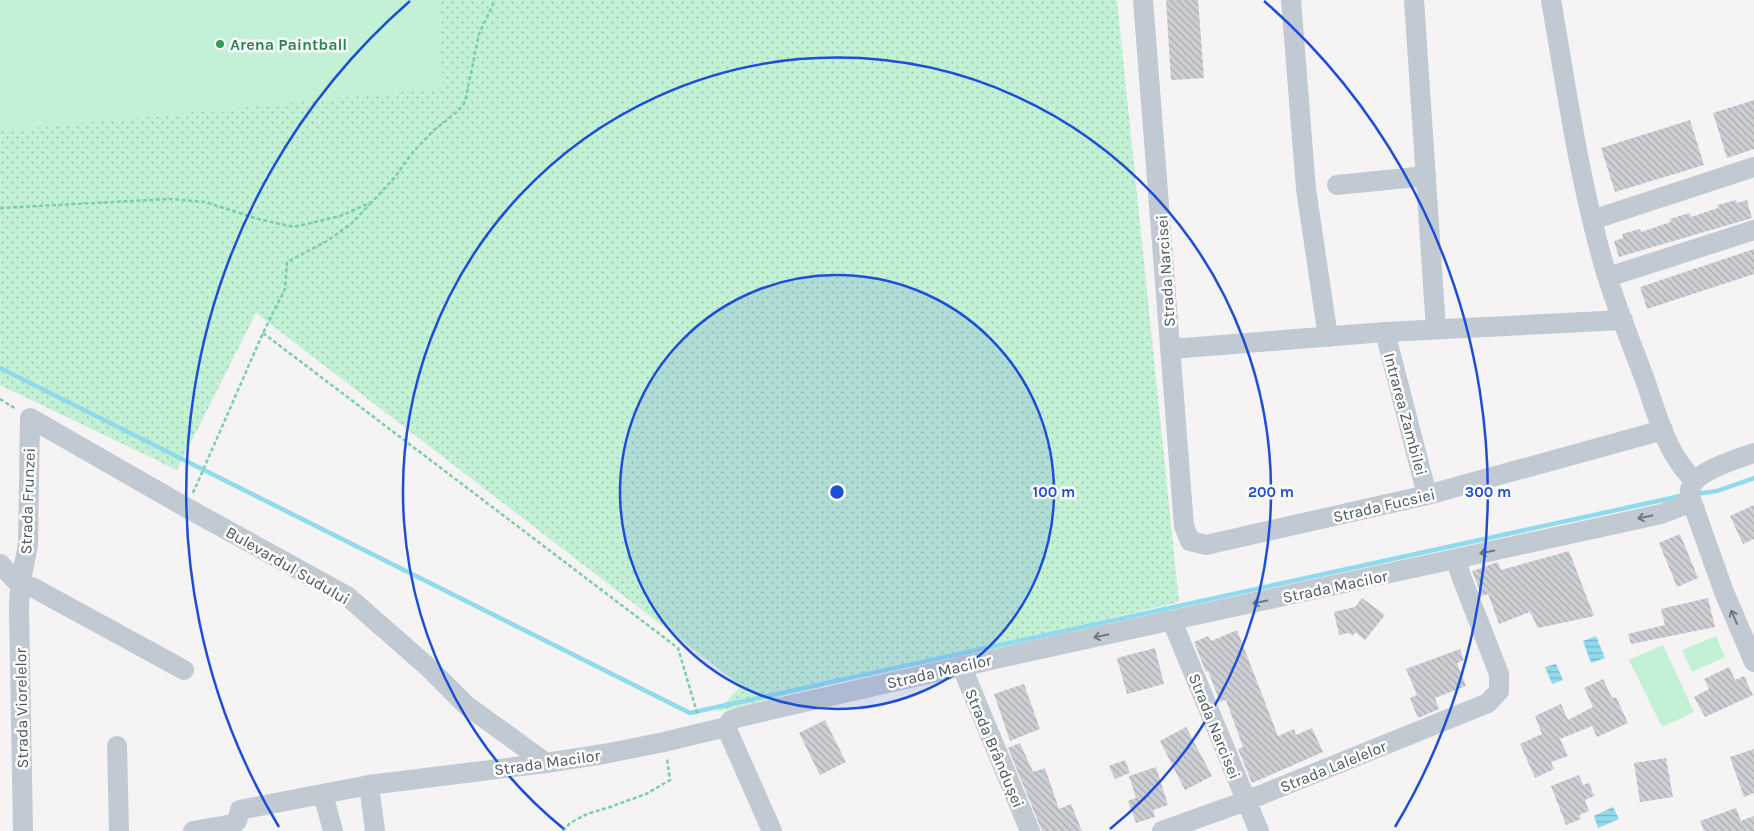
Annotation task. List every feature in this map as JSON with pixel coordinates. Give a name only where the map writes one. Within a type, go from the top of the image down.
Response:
[{"type":"street","name":"Strada Narcisei","points":[[1144,0],[1184,526],[1190,541]]},
{"type":"street","points":[[1291,0],[1306,189],[1328,337]]},
{"type":"street","points":[[1414,0],[1436,329]]},
{"type":"street","points":[[1551,0],[1581,168],[1592,220],[1608,277],[1663,430],[1677,460],[1685,472],[1724,592],[1754,662]]},
{"type":"street","points":[[1592,220],[1754,167]]},
{"type":"street","points":[[1337,185],[1426,176]]},
{"type":"street","points":[[1608,277],[1754,230]]},
{"type":"street","points":[[1171,349],[1385,332],[1623,320]]},
{"type":"street","name":"Intrarea Zambilei","points":[[1385,332],[1427,496]]},
{"type":"street","name":"Bulevardul Sudului","points":[[30,418],[187,508],[347,596],[428,666],[466,705],[546,763]]},
{"type":"street","name":"Strada Frunzei","points":[[20,585],[28,545],[30,418]]},
{"type":"street","name":"Strada Fucsiei","points":[[1190,541],[1206,545],[1427,496],[1663,430]]},
{"type":"street","name":"Strada Macilor","points":[[193,831],[234,827],[240,810],[369,785],[546,763],[664,742],[726,726],[731,720],[740,717],[961,665],[1661,514],[1692,493],[1713,469],[1754,453]]},
{"type":"street","name":"Strada Lalelelor","points":[[1162,831],[1246,801],[1488,703],[1499,692],[1499,674],[1456,559]]},
{"type":"street","points":[[0,564],[20,585],[32,587],[184,670]]},
{"type":"street","name":"Strada Viorelelor","points":[[20,585],[23,831]]},
{"type":"street","name":"Strada Narcisei","points":[[1172,621],[1259,831]]},
{"type":"street","name":"Strada Brândușei","points":[[961,665],[1030,831]]},
{"type":"street","points":[[726,726],[772,831]]},
{"type":"street","points":[[117,746],[119,831]]},
{"type":"street","points":[[369,785],[376,831]]},
{"type":"street","points":[[323,794],[333,831]]},
{"type":"path","points":[[187,508],[285,289],[287,262],[327,241],[352,223],[395,177],[413,152],[434,130],[458,111],[465,102],[479,34],[495,0]]},
{"type":"path","points":[[0,208],[170,199],[205,202],[258,220],[294,227],[340,216],[372,202]]},
{"type":"path","points":[[264,334],[678,648],[699,718]]},
{"type":"path","points":[[563,831],[570,823],[587,814],[646,794],[670,780],[664,742]]},
{"type":"green space","points":[[0,0],[1117,0],[1179,602],[716,712],[741,686],[256,313],[177,470],[0,385]]},
{"type":"green space","name":"Arena Paintball","points":[[0,0],[438,0],[443,88],[0,131]]},
{"type":"green space","points":[[1716,636],[1725,657],[1692,672],[1682,650]]},
{"type":"green space","points":[[1663,645],[1694,712],[1662,727],[1629,660]]},
{"type":"water","points":[[1596,636],[1605,658],[1591,663],[1583,641]]},
{"type":"water","points":[[1556,664],[1563,680],[1552,684],[1545,667]]},
{"type":"water","points":[[1613,807],[1619,819],[1598,828],[1594,816]]},
{"type":"building","points":[[1166,0],[1198,0],[1204,78],[1171,80]]},
{"type":"building","points":[[1754,100],[1754,149],[1727,158],[1713,113]]},
{"type":"building","points":[[1690,120],[1704,165],[1615,192],[1601,148]]},
{"type":"building","points":[[1736,200],[1737,203],[1747,200],[1752,218],[1619,257],[1614,241],[1623,238],[1622,234],[1640,229],[1641,232],[1671,222],[1670,219],[1689,213],[1691,217],[1718,208],[1718,205]]},
{"type":"building","points":[[1754,249],[1754,274],[1647,309],[1640,287]]},
{"type":"building","points":[[1754,505],[1754,539],[1743,544],[1730,516]]},
{"type":"building","points":[[1680,534],[1698,578],[1677,587],[1659,543]]},
{"type":"building","points":[[1569,551],[1594,616],[1538,628],[1530,612],[1499,624],[1488,594],[1482,596],[1472,571],[1498,562],[1501,570]]},
{"type":"building","points":[[1362,598],[1385,615],[1365,640],[1355,632],[1353,636],[1348,633],[1339,635],[1334,612],[1355,607]]},
{"type":"building","points":[[1708,598],[1715,627],[1631,644],[1628,634],[1665,625],[1661,609]]},
{"type":"building","points":[[1237,630],[1278,736],[1294,729],[1296,735],[1312,728],[1323,752],[1252,783],[1238,749],[1243,747],[1226,700],[1220,702],[1194,642],[1208,636],[1211,641]]},
{"type":"building","points":[[1155,648],[1164,684],[1127,694],[1117,658]]},
{"type":"building","points":[[1460,649],[1464,660],[1457,663],[1466,686],[1435,698],[1439,709],[1418,718],[1410,698],[1417,695],[1406,669]]},
{"type":"building","points":[[1729,667],[1735,680],[1744,676],[1753,695],[1705,717],[1694,697],[1709,689],[1704,679]]},
{"type":"building","points":[[1603,679],[1612,698],[1616,697],[1628,723],[1597,737],[1592,726],[1560,739],[1568,756],[1551,762],[1554,769],[1535,778],[1520,744],[1542,734],[1535,716],[1561,704],[1568,720],[1593,707],[1584,688]]},
{"type":"building","points":[[1024,684],[1040,729],[1010,741],[994,694]]},
{"type":"building","points":[[825,720],[846,762],[820,775],[799,733]]},
{"type":"building","points":[[1186,727],[1212,776],[1185,790],[1160,741]]},
{"type":"building","points":[[1020,743],[1033,772],[1045,768],[1059,809],[1071,804],[1082,831],[1042,831],[1008,748]]},
{"type":"building","points":[[1754,749],[1754,793],[1744,797],[1730,757]]},
{"type":"building","points":[[1666,758],[1673,797],[1640,802],[1634,763]]},
{"type":"building","points":[[1125,760],[1130,773],[1115,779],[1109,766]]},
{"type":"building","points":[[1156,767],[1168,805],[1153,810],[1155,817],[1136,823],[1128,801],[1136,798],[1129,776]]},
{"type":"building","points":[[1579,775],[1583,785],[1589,783],[1594,796],[1585,800],[1589,811],[1579,815],[1581,819],[1566,825],[1551,786]]},
{"type":"building","points":[[1736,808],[1741,821],[1754,816],[1754,831],[1704,831],[1700,821]]},
{"type":"waterway","points":[[0,368],[690,713],[1685,495]]},
{"type":"waterway","points":[[1695,494],[1717,491],[1754,478]]},
{"type":"place","name":"Arena Paintball","points":[[220,44]]}]
